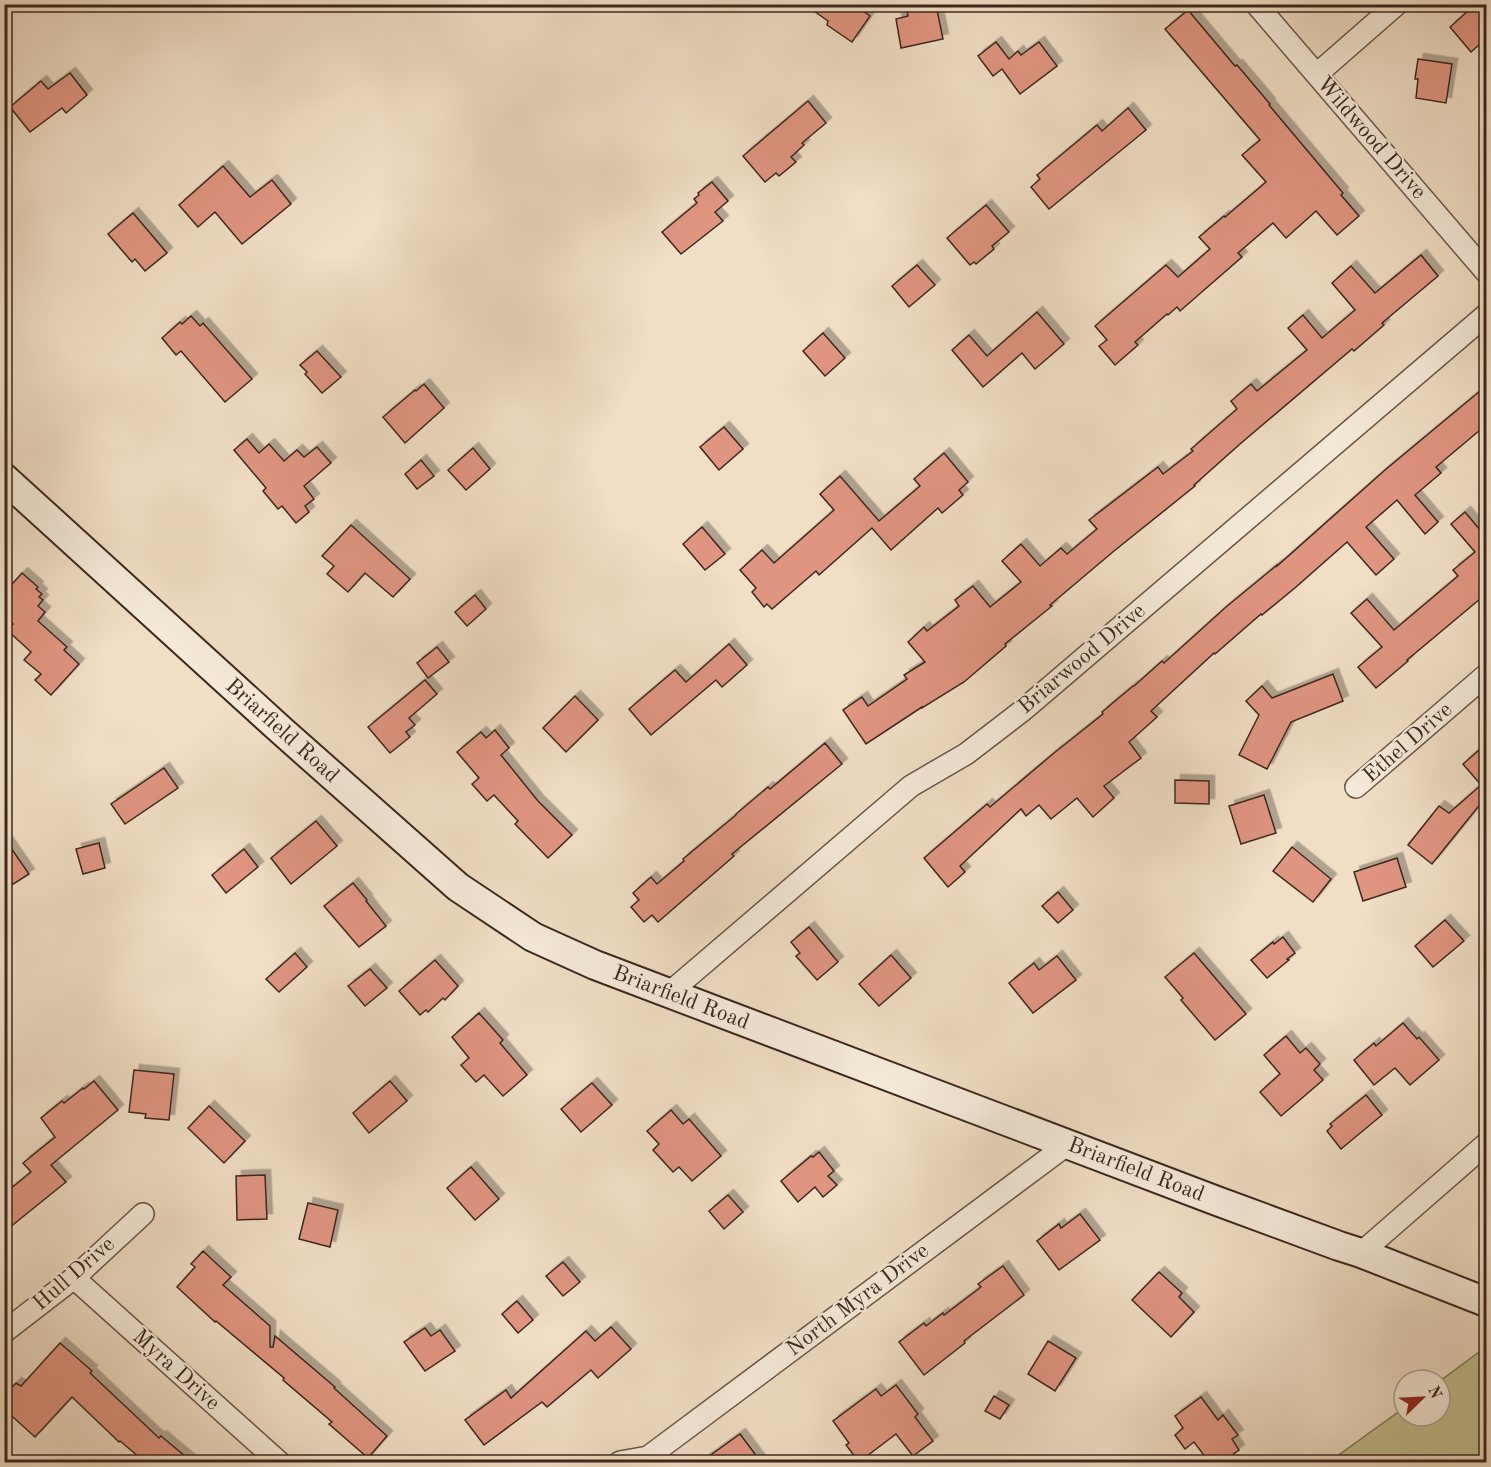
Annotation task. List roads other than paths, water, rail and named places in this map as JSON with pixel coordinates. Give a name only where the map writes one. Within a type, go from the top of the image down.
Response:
[{"type":"main road","name":"Briarfield Road","points":[[4,478],[291,739],[458,887],[533,937],[595,965],[1486,1302]]},
{"type":"street","name":"Wildwood Drive","points":[[1256,4],[1486,272]]},
{"type":"street","points":[[1317,74],[1397,4]]},
{"type":"street","name":"Briarwood Drive","points":[[669,993],[911,786],[966,753],[1022,711],[1486,315]]},
{"type":"street","name":"Ethel Drive","points":[[1356,787],[1486,675]]},
{"type":"street","name":"North Myra Drive","points":[[650,1460],[1068,1144]]},
{"type":"street","points":[[1361,1253],[1486,1144]]},
{"type":"street","name":"Hull Drive","points":[[4,1332],[74,1278],[142,1214]]},
{"type":"street","name":"Myra Drive","points":[[74,1278],[279,1462]]},
{"type":"street","points":[[620,1462],[650,1460]]}]
